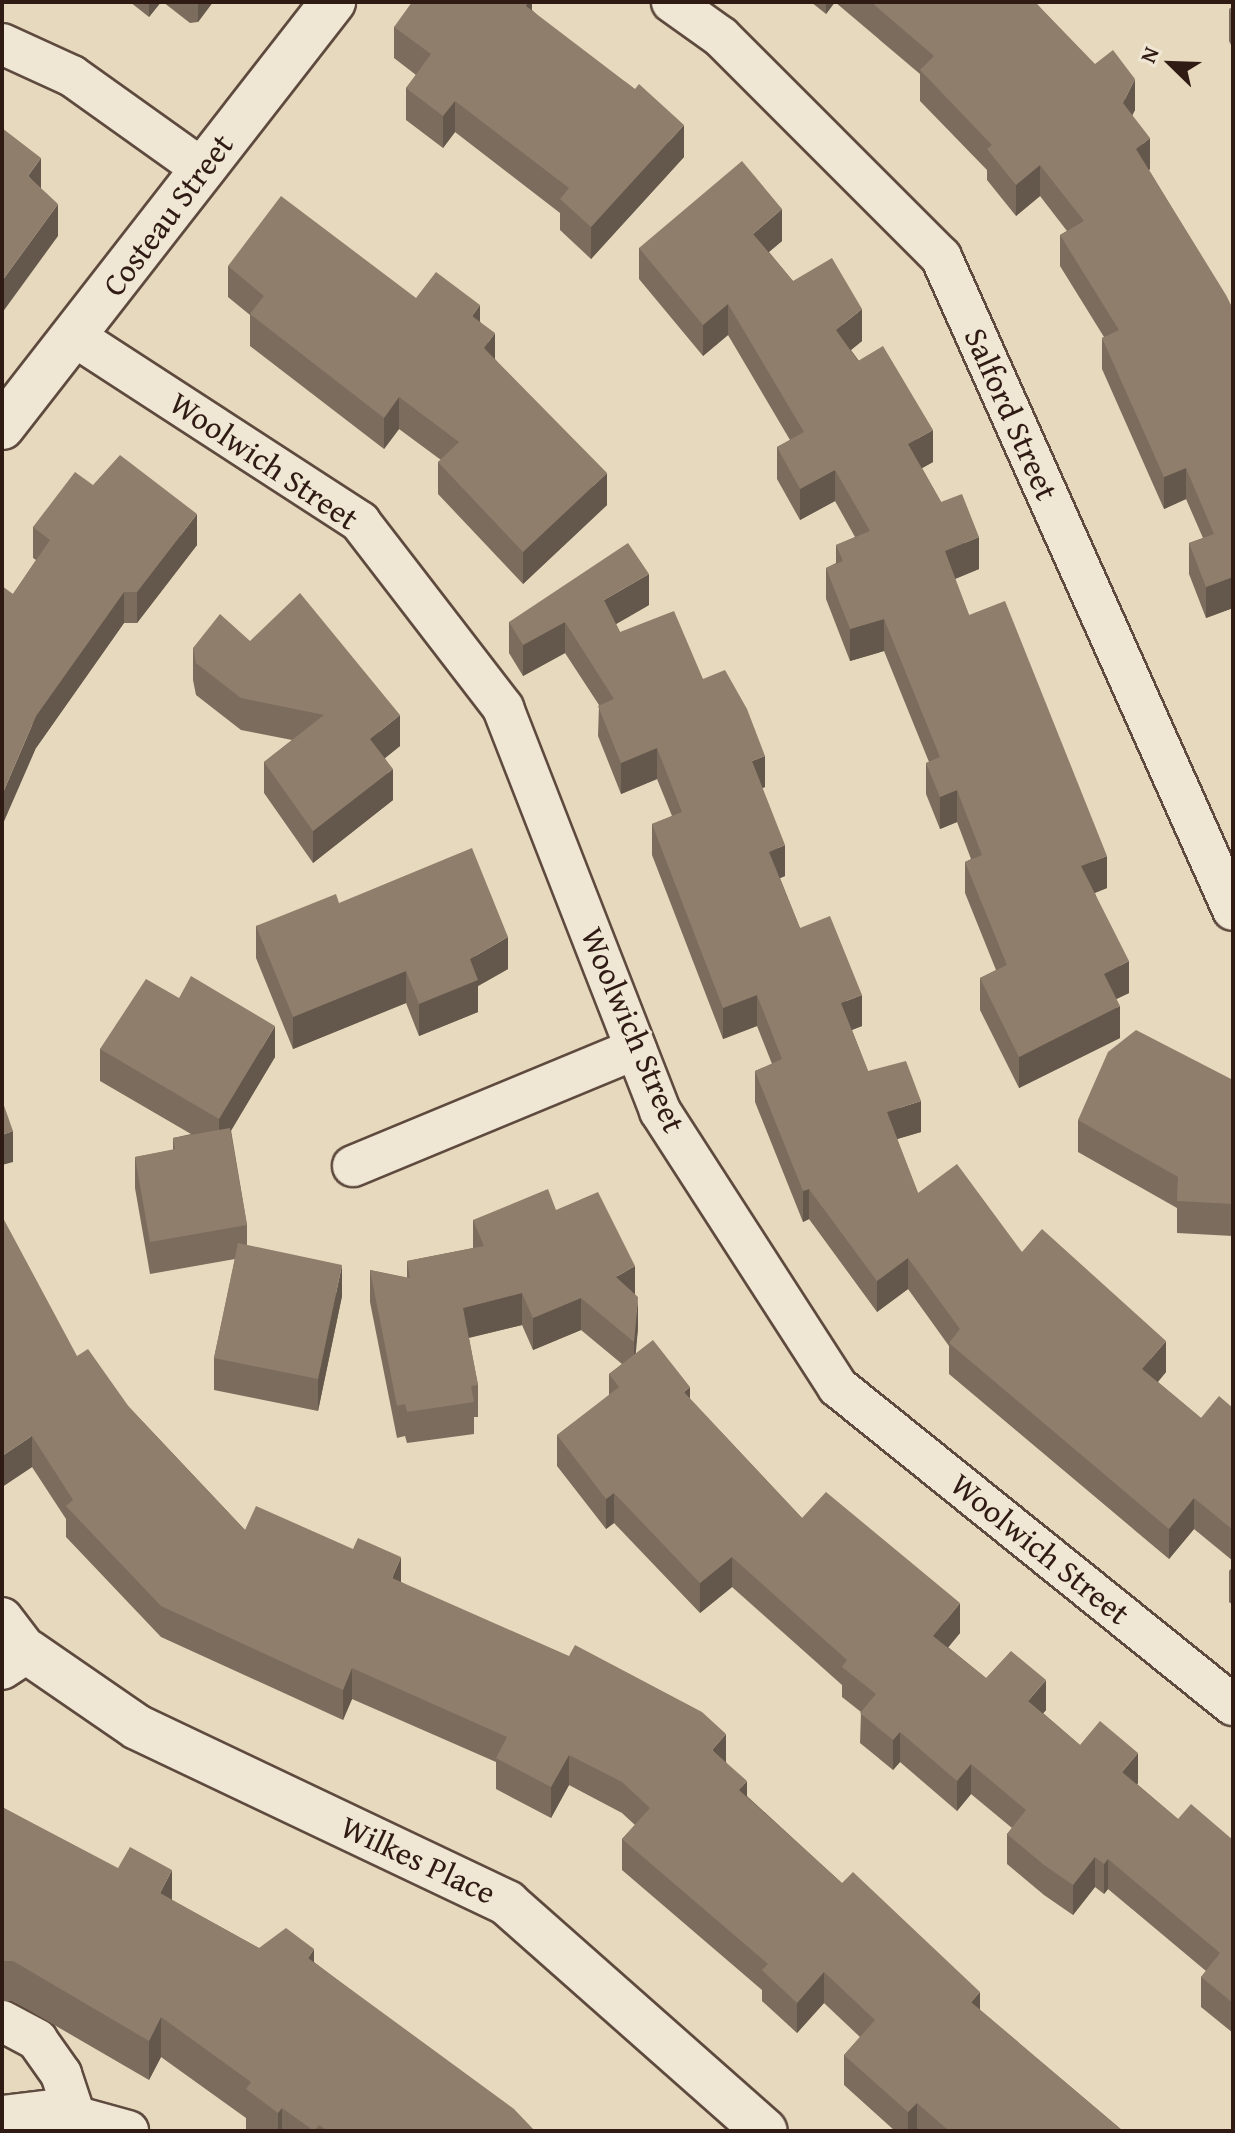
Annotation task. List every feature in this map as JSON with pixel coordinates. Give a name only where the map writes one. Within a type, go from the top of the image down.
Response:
[{"type":"street","name":"Costeau Street","points":[[2,427],[77,338],[201,168],[333,2]]},
{"type":"street","name":"Salford Street","points":[[672,2],[721,37],[941,257],[1233,910]]},
{"type":"street","points":[[2,44],[72,76],[201,168]]},
{"type":"street","name":"Woolwich Street","points":[[77,338],[360,522],[503,708],[660,1111],[838,1387],[1233,1705]]},
{"type":"street","points":[[353,1166],[636,1049]]},
{"type":"street","points":[[2,1618],[15,1660]]},
{"type":"street","name":"Wilkes Place","points":[[15,1660],[137,1727],[507,1903],[765,2131]]},
{"type":"street","points":[[2,2021],[37,2040],[61,2074],[74,2113]]},
{"type":"street","points":[[2,2116],[74,2113],[128,2131]]},
{"type":"building","points":[[412,2],[528,2],[526,6],[635,89],[639,84],[684,125],[591,227],[560,199],[569,188],[455,101],[443,116],[406,88],[431,54],[394,27]]},
{"type":"building","points":[[871,2],[1035,2],[1095,64],[1113,50],[1135,79],[1123,103],[1150,138],[1136,149],[1233,309],[1233,577],[1206,587],[1189,543],[1214,534],[1186,468],[1164,477],[1102,338],[1119,330],[1060,235],[1084,221],[1040,165],[1016,185],[987,149],[992,145],[920,70],[934,56]]},
{"type":"building","points":[[2,128],[41,158],[28,176],[58,204],[2,281]]},
{"type":"building","points":[[742,161],[782,209],[753,234],[793,281],[832,258],[862,309],[836,330],[858,361],[883,346],[933,430],[908,444],[941,502],[962,494],[979,537],[945,551],[969,615],[1005,601],[1107,856],[1081,866],[1129,961],[1104,974],[1120,1006],[1019,1057],[980,978],[1007,965],[965,862],[982,855],[957,790],[940,797],[926,763],[940,757],[884,619],[850,629],[826,568],[843,561],[836,545],[870,531],[835,470],[800,489],[777,447],[804,432],[728,304],[703,325],[639,248]]},
{"type":"building","points":[[281,196],[416,298],[436,272],[480,305],[472,316],[495,333],[484,348],[607,473],[523,552],[438,462],[459,442],[399,397],[384,418],[250,314],[264,296],[228,266]]},
{"type":"building","points":[[120,455],[197,514],[137,592],[124,592],[36,716],[2,795],[2,586],[13,594],[50,540],[33,527],[75,472],[93,485]]},
{"type":"building","points":[[628,543],[649,574],[604,600],[620,632],[674,611],[703,679],[725,670],[747,709],[765,756],[752,761],[785,845],[769,852],[800,928],[830,916],[862,995],[841,1003],[868,1071],[906,1061],[921,1101],[887,1112],[918,1193],[957,1164],[1022,1252],[1042,1229],[1166,1341],[1142,1369],[1201,1418],[1219,1396],[1233,1408],[1233,1530],[1194,1498],[1169,1529],[949,1343],[960,1329],[908,1258],[877,1281],[809,1189],[803,1191],[755,1071],[782,1059],[757,995],[723,1008],[652,824],[682,812],[657,748],[621,763],[598,706],[614,699],[565,622],[523,645],[509,622]]},
{"type":"building","points":[[300,593],[400,715],[370,739],[393,769],[313,831],[264,762],[324,715],[241,698],[196,663],[193,648],[220,614],[250,641]]},
{"type":"building","points":[[472,848],[508,937],[470,959],[478,980],[419,1004],[406,971],[293,1017],[256,926],[336,894],[339,903]]},
{"type":"building","points":[[191,976],[275,1026],[219,1119],[100,1049],[146,979],[179,998]]},
{"type":"building","points":[[1136,1030],[1233,1080],[1233,1204],[1177,1201],[1178,1177],[1078,1120],[1108,1052]]},
{"type":"building","points":[[2,1100],[13,1131],[2,1135]]},
{"type":"building","points":[[230,1128],[247,1225],[150,1242],[135,1157],[175,1149],[173,1138]]},
{"type":"building","points":[[548,1189],[556,1210],[598,1192],[635,1266],[616,1277],[638,1297],[634,1342],[581,1298],[533,1318],[522,1293],[463,1308],[478,1385],[471,1386],[474,1402],[407,1412],[405,1404],[397,1406],[370,1270],[410,1278],[407,1261],[484,1246],[473,1220]]},
{"type":"building","points":[[2,1216],[77,1356],[88,1349],[129,1407],[245,1530],[256,1506],[353,1549],[358,1538],[401,1557],[392,1578],[569,1656],[575,1645],[702,1712],[726,1734],[712,1750],[747,1781],[739,1790],[842,1883],[853,1872],[980,1992],[971,2002],[1123,2131],[949,2131],[917,2103],[908,2112],[844,2055],[875,2020],[824,1972],[797,2003],[762,1970],[768,1964],[622,1839],[650,1808],[622,1782],[569,1755],[551,1787],[496,1758],[507,1737],[352,1668],[343,1690],[161,1606],[66,1506],[73,1500],[32,1436],[2,1456]]},
{"type":"building","points":[[238,1243],[342,1265],[318,1379],[214,1358]]},
{"type":"building","points":[[653,1340],[690,1387],[684,1392],[802,1518],[826,1492],[960,1603],[933,1636],[986,1678],[1011,1651],[1046,1680],[1028,1701],[1080,1745],[1100,1721],[1138,1753],[1122,1772],[1178,1819],[1191,1804],[1233,1840],[1233,2003],[1201,1977],[1220,1953],[1108,1859],[1104,1864],[1095,1857],[1073,1885],[1044,1865],[1007,1834],[1026,1810],[971,1764],[957,1781],[900,1732],[893,1740],[860,1713],[876,1694],[842,1667],[847,1660],[732,1557],[700,1583],[614,1493],[606,1499],[557,1435],[619,1387],[609,1374]]},
{"type":"building","points":[[2,1807],[118,1868],[130,1847],[172,1870],[160,1893],[259,1948],[286,1928],[314,1949],[308,1958],[514,2109],[535,2131],[328,2131],[319,2125],[314,2131],[282,2108],[278,2113],[246,2089],[251,2082],[161,2017],[149,2041],[13,1961],[2,1961]]}]
